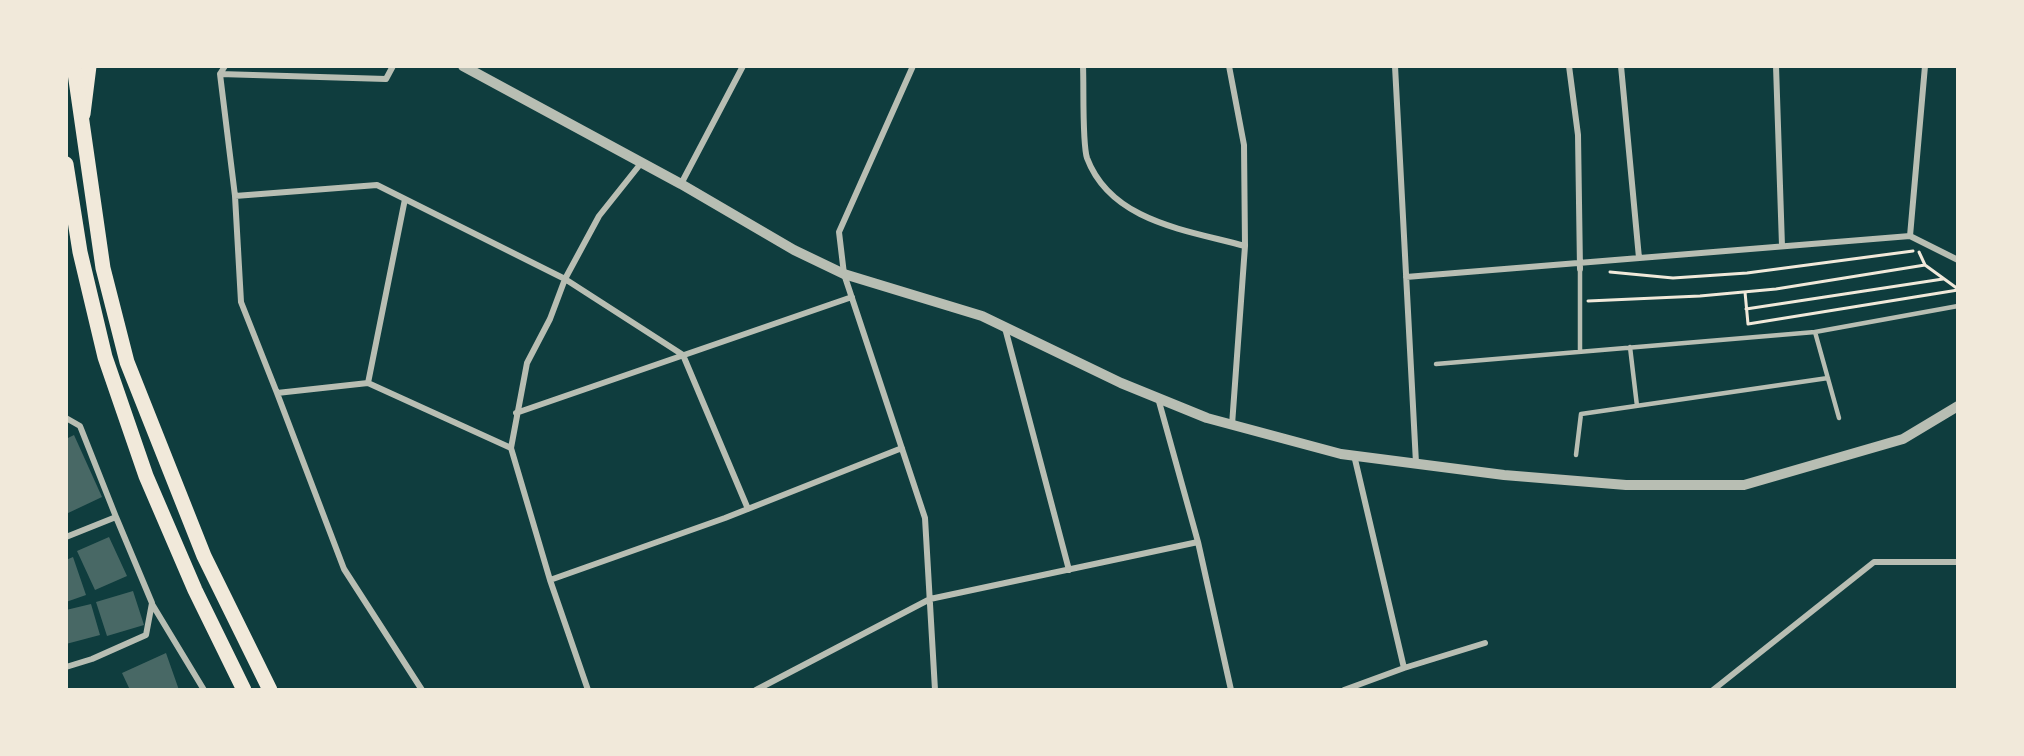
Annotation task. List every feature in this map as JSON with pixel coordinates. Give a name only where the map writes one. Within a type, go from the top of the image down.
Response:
[{"type":"main road","points":[[74,66],[103,268],[127,362],[204,556],[270,690]]},
{"type":"main road","points":[[81,126],[89,66]]},
{"type":"main road","points":[[66,164],[80,252],[105,357],[146,476],[195,590],[244,690]]},
{"type":"street","points":[[225,66],[220,74],[235,196],[241,302],[344,569],[422,690]]},
{"type":"street","points":[[220,74],[386,79],[393,66]]},
{"type":"street","points":[[463,66],[642,162],[794,250],[844,274],[982,316],[1158,398],[1232,425],[1354,455],[1626,485],[1744,485],[1903,439],[1958,406]]},
{"type":"street","points":[[681,184],[743,66]]},
{"type":"street","points":[[914,66],[838,232],[844,274],[925,518],[935,690]]},
{"type":"street","points":[[1083,66],[1087,157],[1107,192],[1143,218],[1245,246]]},
{"type":"street","points":[[1228,66],[1244,145],[1245,246],[1232,425]]},
{"type":"street","points":[[1395,66],[1416,463]]},
{"type":"street","points":[[1569,66],[1578,135],[1580,266]]},
{"type":"street","points":[[1621,66],[1639,258]]},
{"type":"street","points":[[1776,66],[1782,246]]},
{"type":"street","points":[[1910,236],[1925,66]]},
{"type":"street","points":[[588,690],[550,579],[511,448],[527,363],[550,320],[565,279],[599,216],[642,162]]},
{"type":"street","points":[[235,196],[377,185],[565,279],[683,355],[748,509]]},
{"type":"street","points":[[368,383],[405,199]]},
{"type":"street","points":[[1406,277],[1580,266],[1639,258],[1910,236],[1958,260]]},
{"type":"street","points":[[516,413],[852,297]]},
{"type":"street","points":[[1005,328],[1069,570]]},
{"type":"street","points":[[277,393],[368,383],[511,448]]},
{"type":"street","points":[[1158,398],[1198,542],[1231,690]]},
{"type":"street","points":[[66,418],[80,426],[152,603],[204,690]]},
{"type":"street","points":[[550,579],[748,509],[902,448]]},
{"type":"street","points":[[1354,455],[1404,668]]},
{"type":"street","points":[[66,537],[116,517]]},
{"type":"street","points":[[756,690],[930,599],[1198,542]]},
{"type":"street","points":[[1713,690],[1874,562],[1958,562]]},
{"type":"street","points":[[66,667],[92,659],[146,635],[152,603]]},
{"type":"street","points":[[1344,690],[1404,668],[1485,644]]},
{"type":"lane","points":[[1580,266],[1581,351]]},
{"type":"lane","points":[[1436,364],[1815,332],[1958,306]]},
{"type":"lane","points":[[1815,332],[1839,418]]},
{"type":"lane","points":[[1629,347],[1637,406]]},
{"type":"lane","points":[[1576,455],[1581,414],[1828,378]]},
{"type":"path","points":[[1580,266],[1673,278],[1747,273],[1917,250],[1925,265],[1958,290]]},
{"type":"path","points":[[1580,301],[1745,292],[1925,265]]},
{"type":"path","points":[[1746,309],[1943,279]]},
{"type":"path","points":[[1748,324],[1958,290]]},
{"type":"path","points":[[1745,292],[1749,337]]},
{"type":"building","points":[[74,435],[102,497],[66,514],[66,439]]},
{"type":"building","points":[[109,537],[127,576],[95,590],[77,551]]},
{"type":"building","points":[[73,557],[86,595],[66,602],[66,560]]},
{"type":"building","points":[[133,591],[144,625],[107,636],[96,602]]},
{"type":"building","points":[[91,604],[100,635],[66,644],[66,610]]},
{"type":"building","points":[[166,653],[179,690],[130,690],[122,673]]}]
